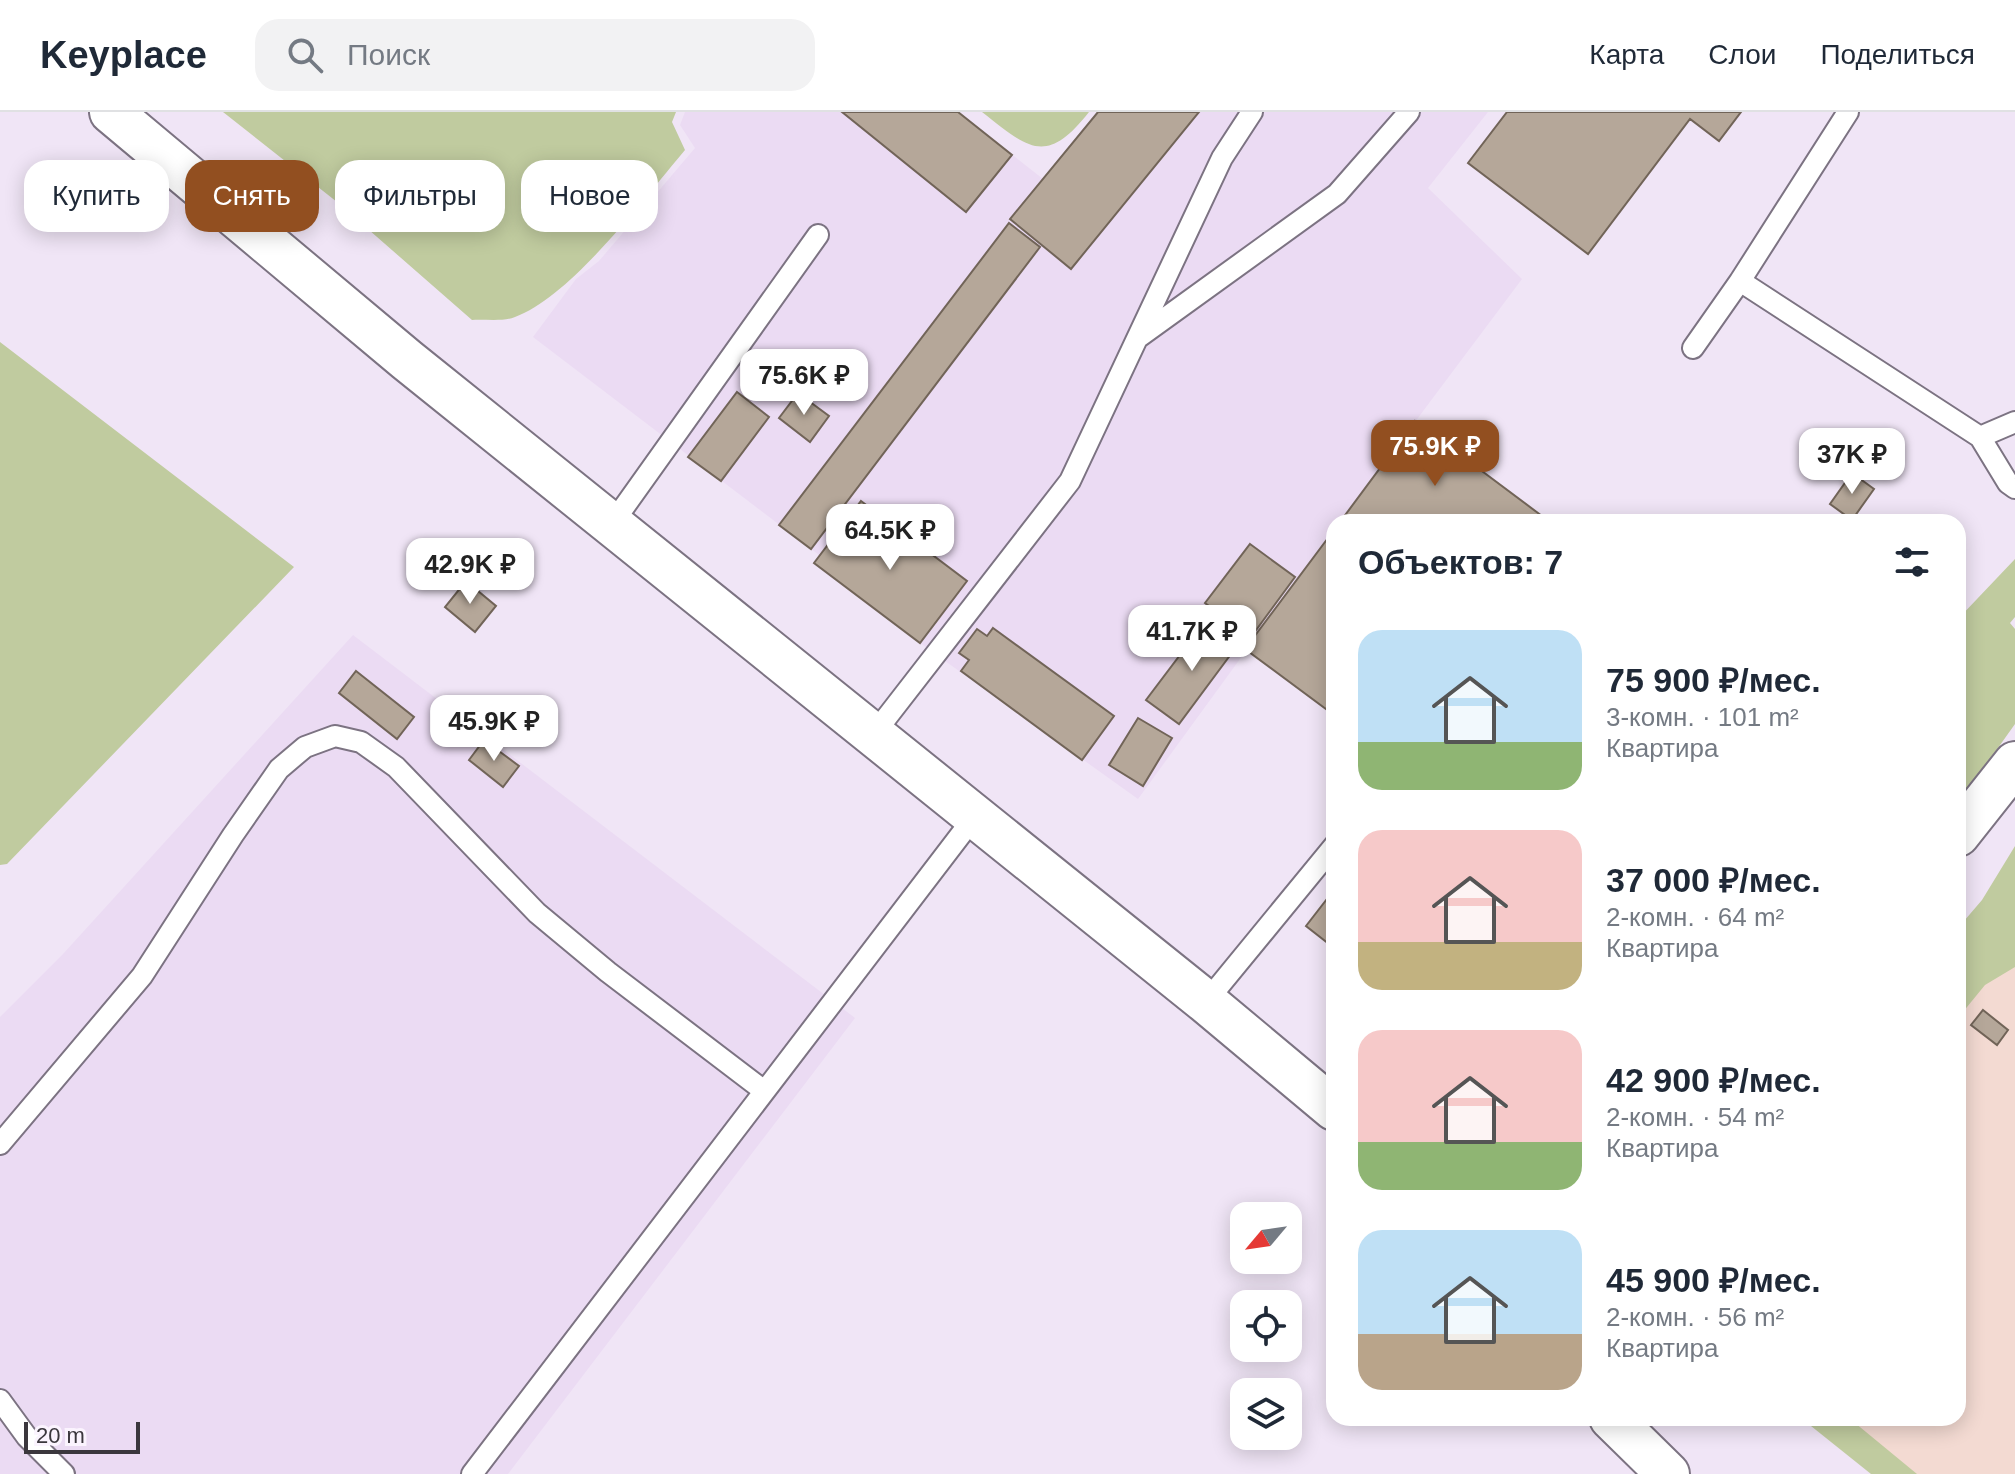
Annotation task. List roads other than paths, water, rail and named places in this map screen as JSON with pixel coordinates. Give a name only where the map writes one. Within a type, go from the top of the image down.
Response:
[{"type":"street","points":[[111,112],[395,350],[1206,1002],[1326,1102]]},
{"type":"street","points":[[1966,825],[2015,763]]},
{"type":"street","points":[[1619,1426],[1668,1474]]},
{"type":"lane","points":[[873,735],[1070,481],[1222,158],[1252,112]]},
{"type":"lane","points":[[1135,339],[1337,194],[1409,112]]},
{"type":"lane","points":[[1693,348],[1740,281],[1848,112]]},
{"type":"lane","points":[[612,524],[818,235]]},
{"type":"lane","points":[[1740,281],[1980,437],[2008,483],[2015,488]]},
{"type":"lane","points":[[1980,437],[2015,422]]},
{"type":"lane","points":[[0,1144],[142,976],[279,769],[305,747],[335,736],[361,742],[396,767],[537,913],[608,972],[763,1090]]},
{"type":"lane","points":[[472,1474],[975,816]]},
{"type":"lane","points":[[1206,1002],[1326,856]]},
{"type":"lane","points":[[0,1400],[27,1437],[64,1474]]}]
